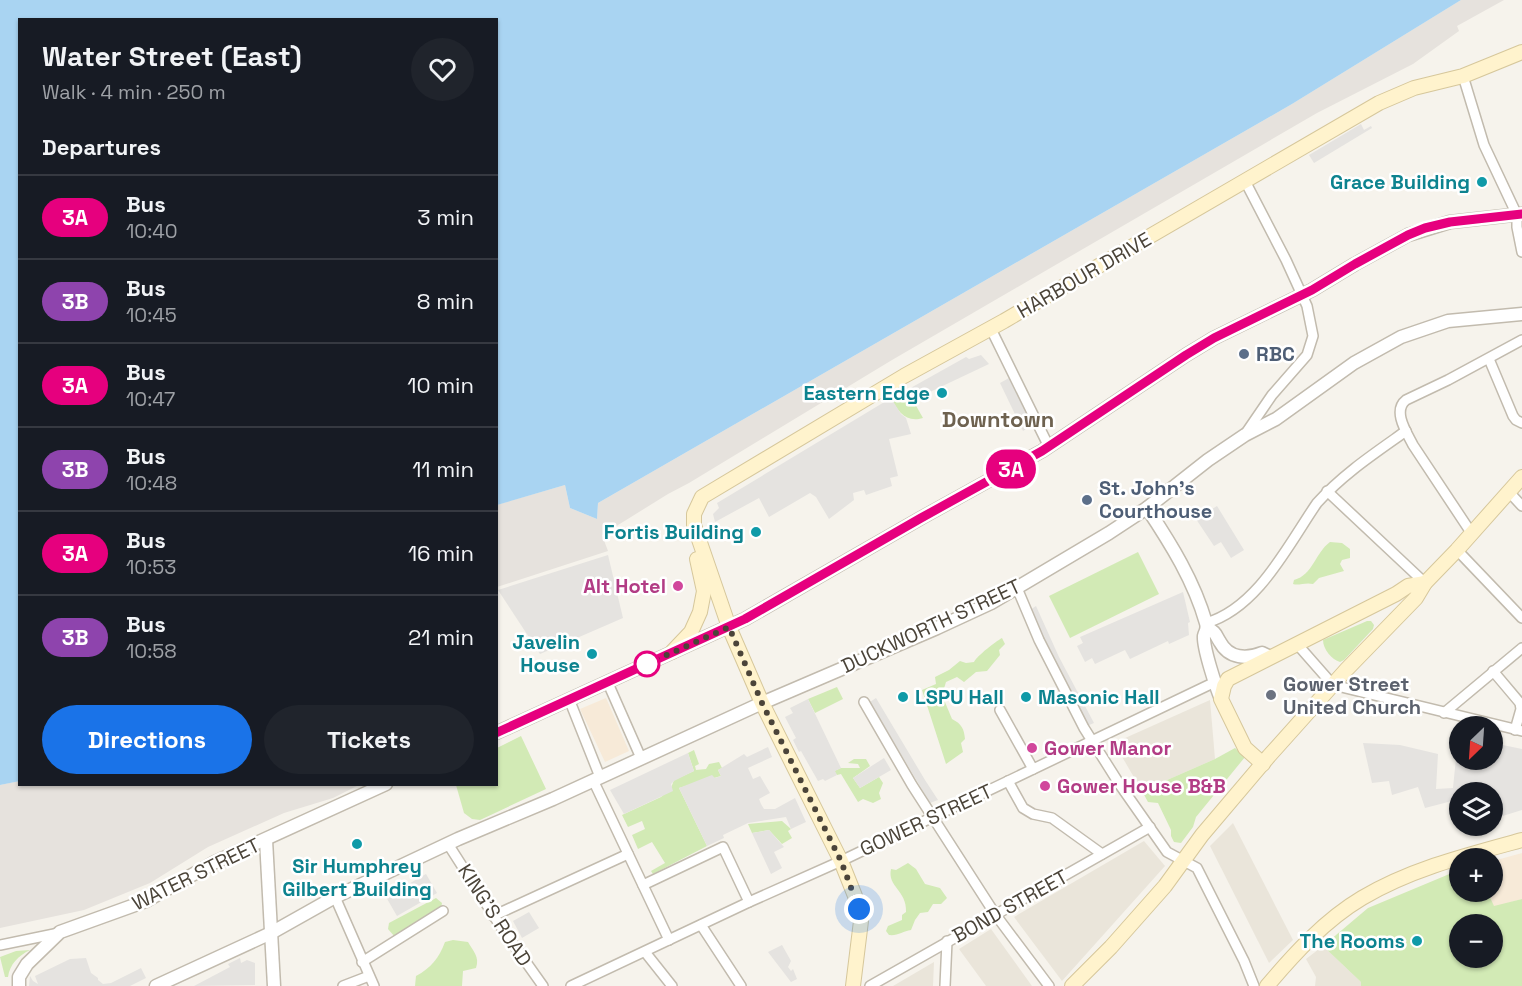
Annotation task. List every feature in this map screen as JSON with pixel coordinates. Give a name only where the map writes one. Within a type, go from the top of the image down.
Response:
[{"type":"main road","name":"HARBOUR DRIVE","points":[[701,546],[694,525],[694,514],[696,505],[708,491],[903,376],[991,329],[1388,98],[1414,88],[1462,75],[1522,52]]},
{"type":"main road","points":[[1072,986],[1111,948],[1165,886],[1202,835],[1263,764],[1333,685],[1416,598],[1425,582],[1472,534],[1522,477]]},
{"type":"main road","points":[[701,546],[729,627],[762,703],[841,861],[855,896],[861,921],[853,986]]},
{"type":"main road","points":[[672,652],[691,632],[700,612],[704,591],[697,562],[701,546]]},
{"type":"main road","points":[[1263,764],[1245,748],[1221,699],[1228,680],[1408,586],[1425,582]]},
{"type":"main road","points":[[1364,610],[1381,615],[1384,620],[1383,632]]},
{"type":"main road","points":[[1267,986],[1308,941],[1360,899],[1424,869],[1522,840]]},
{"type":"street","points":[[1462,75],[1484,145],[1520,215],[1517,227],[1522,252]]},
{"type":"street","points":[[1245,181],[1310,312],[1313,336],[1310,349],[1302,362],[1272,395],[1245,435]]},
{"type":"street","points":[[498,732],[729,627],[1049,447],[1195,350],[1389,245],[1425,228],[1450,222],[1520,215]]},
{"type":"street","name":"DUCKWORTH STREET","points":[[156,986],[271,933],[335,897],[448,844],[553,799],[762,703],[946,624],[1017,588],[1147,508],[1208,460],[1245,435],[1276,419],[1354,363],[1401,337],[1448,321],[1522,314]]},
{"type":"street","points":[[991,329],[1049,447]]},
{"type":"street","points":[[1472,534],[1423,461],[1406,431],[1401,416],[1402,404],[1522,340]]},
{"type":"street","points":[[1489,359],[1513,416],[1522,423]]},
{"type":"street","points":[[1207,626],[1250,597],[1263,583],[1317,503],[1328,491],[1373,454],[1406,431]]},
{"type":"street","points":[[1328,491],[1425,582]]},
{"type":"street","points":[[1509,492],[1522,506]]},
{"type":"street","points":[[1147,508],[1174,550],[1193,588],[1207,626],[1204,637],[1221,699]]},
{"type":"street","points":[[1457,550],[1522,618]]},
{"type":"street","points":[[1017,588],[1048,658],[1084,728],[1167,852],[1197,868],[1244,961],[1254,986]]},
{"type":"street","points":[[1207,626],[1216,632],[1223,647],[1232,654],[1248,658],[1262,653],[1270,657]]},
{"type":"street","points":[[1297,644],[1333,685],[1519,730],[1520,703],[1493,671]]},
{"type":"street","points":[[1444,713],[1522,648]]},
{"type":"street","points":[[607,681],[642,758]]},
{"type":"street","name":"GOWER STREET","points":[[571,986],[841,861],[1215,682]]},
{"type":"street","points":[[569,699],[596,778],[628,854],[669,940]]},
{"type":"street","points":[[864,702],[932,816],[995,914],[1048,986]]},
{"type":"street","points":[[1000,710],[1033,770]]},
{"type":"street","points":[[1008,782],[1023,808],[1033,814],[1053,818],[1102,854]]},
{"type":"street","name":"WATER STREET","points":[[0,945],[60,932],[146,901],[215,862],[382,786]]},
{"type":"street","name":"BOND STREET","points":[[870,986],[1150,827]]},
{"type":"street","points":[[266,840],[274,986]]},
{"type":"street","name":"KING'S ROAD","points":[[448,844],[493,916],[543,986]]},
{"type":"street","points":[[643,885],[723,847],[749,902]]},
{"type":"street","points":[[493,916],[628,854]]},
{"type":"street","points":[[335,897],[374,986]]},
{"type":"street","points":[[362,962],[443,911]]},
{"type":"street","points":[[700,925],[741,986]]},
{"type":"street","points":[[19,986],[19,977],[27,964],[42,952],[60,932]]},
{"type":"street","points":[[945,986],[946,941]]},
{"type":"street","points":[[645,952],[672,986]]},
{"type":"street","points":[[343,986],[369,976]]},
{"type":"shaded area","points":[[1461,0],[1504,0],[1457,26],[1459,31],[1413,64],[1317,113],[892,360],[668,494],[602,535],[608,551],[498,587],[498,504],[565,485],[570,508],[597,519],[598,503],[1292,104]]},
{"type":"shaded area","points":[[1361,124],[1364,130],[1371,126],[1372,128],[1314,163],[1309,155]]},
{"type":"shaded area","points":[[981,355],[989,364],[913,400],[907,390],[966,357],[969,359]]},
{"type":"shaded area","points":[[1009,378],[1032,425],[1023,431],[1000,383]]},
{"type":"shaded area","points":[[891,398],[906,418],[911,434],[889,439],[898,476],[890,478],[892,486],[866,495],[864,490],[853,493],[854,500],[829,519],[816,497],[810,493],[769,517],[759,498],[715,522],[713,514],[719,508],[717,503]]},
{"type":"shaded area","points":[[1217,506],[1244,550],[1231,558],[1221,542],[1214,546],[1196,519]]},
{"type":"shaded area","points":[[608,555],[623,618],[540,654],[498,590]]},
{"type":"shaded area","points":[[1183,592],[1190,622],[1188,623],[1189,635],[1169,644],[1168,641],[1130,659],[1125,650],[1095,664],[1092,658],[1085,662],[1077,646],[1083,643],[1080,637]]},
{"type":"shaded area","points":[[1036,606],[1059,657],[1094,723],[1087,726],[1053,660],[1030,610]]},
{"type":"shaded area","points":[[606,698],[629,751],[605,762],[580,709]]},
{"type":"shaded area","points":[[876,698],[938,800],[930,803],[870,702]]},
{"type":"shaded area","points":[[808,699],[841,768],[835,771],[837,775],[825,781],[823,779],[818,781],[801,751],[799,752],[793,740],[796,738],[785,717],[793,713],[790,708]]},
{"type":"shaded area","points":[[1210,700],[1215,759],[1142,791],[1114,743]]},
{"type":"shaded area","points":[[1363,743],[1400,745],[1438,754],[1436,789],[1449,788],[1449,802],[1425,808],[1418,787],[1392,795],[1389,781],[1372,783]]},
{"type":"shaded area","points":[[1503,745],[1522,749],[1522,810],[1503,816],[1503,782],[1454,782],[1455,770],[1503,770]]},
{"type":"shaded area","points":[[768,747],[772,757],[748,768],[753,779],[760,776],[770,793],[759,799],[761,804],[764,809],[775,809],[795,798],[806,822],[791,829],[786,817],[748,823],[707,846],[679,788],[712,775],[715,778],[721,776],[718,770],[744,754],[747,757]]},
{"type":"shaded area","points":[[688,753],[694,771],[674,781],[671,784],[673,791],[624,814],[610,790]]},
{"type":"shaded area","points":[[884,758],[891,770],[860,788],[853,778]]},
{"type":"shaded area","points":[[18,781],[18,786],[357,786],[333,798],[284,813],[208,847],[150,883],[84,910],[0,928],[0,785]]},
{"type":"shaded area","points":[[1233,823],[1293,940],[1269,963],[1210,846]]},
{"type":"shaded area","points":[[769,830],[784,847],[774,852],[782,868],[771,874],[752,833]]},
{"type":"shaded area","points":[[1144,841],[1165,866],[1062,981],[1014,917]]},
{"type":"shaded area","points":[[1522,853],[1522,899],[1494,907],[1492,902],[1503,902],[1503,858]]},
{"type":"shaded area","points":[[426,874],[437,893],[397,916],[386,897]]},
{"type":"shaded area","points":[[529,912],[539,928],[522,938],[513,921]]},
{"type":"shaded area","points":[[991,929],[1032,986],[986,986],[959,949]]},
{"type":"shaded area","points":[[782,945],[791,961],[788,967],[791,971],[793,969],[797,979],[791,982],[768,952]]},
{"type":"shaded area","points":[[1323,946],[1361,982],[1361,986],[1315,986],[1316,977],[1306,959]]},
{"type":"shaded area","points":[[86,958],[91,973],[103,984],[111,983],[141,968],[146,978],[130,986],[29,986],[30,976],[38,984],[35,976],[70,959]]},
{"type":"shaded area","points":[[240,958],[241,963],[247,960],[255,963],[255,985],[194,986],[230,967],[228,964]]},
{"type":"shaded area","points":[[934,962],[933,986],[893,986]]},
{"type":"green space","points":[[907,390],[923,418],[907,418],[891,398]]},
{"type":"green space","points":[[1330,542],[1342,543],[1350,549],[1350,558],[1342,560],[1340,564],[1344,571],[1319,578],[1313,584],[1293,584],[1294,580],[1306,574]]},
{"type":"green space","points":[[1138,552],[1159,594],[1070,638],[1049,596]]},
{"type":"green space","points":[[1371,621],[1374,625],[1373,629],[1344,660],[1340,662],[1331,657],[1323,640]]},
{"type":"green space","points":[[1002,638],[1005,644],[999,650],[1000,655],[987,671],[976,672],[964,682],[957,677],[946,682],[942,695],[952,719],[962,727],[965,739],[961,743],[963,752],[946,764],[922,690],[936,684],[935,677],[960,661],[974,662]]},
{"type":"green space","points":[[837,687],[843,699],[815,713],[808,699]]},
{"type":"green space","points":[[521,736],[546,789],[480,820],[472,819],[464,813],[456,786],[498,786],[498,748]]},
{"type":"green space","points":[[1235,748],[1245,757],[1196,817],[1193,827],[1181,843],[1174,842],[1158,803],[1148,802],[1142,791]]},
{"type":"green space","points":[[694,750],[699,764],[695,766],[696,770],[706,769],[709,764],[719,762],[722,768],[718,770],[721,776],[679,788],[707,846],[653,874],[651,871],[665,863],[652,842],[638,849],[632,835],[645,829],[642,821],[628,827],[622,815],[661,797],[671,788],[674,780],[694,771],[688,753]]},
{"type":"green space","points":[[854,759],[866,759],[870,766],[853,778],[860,788],[879,777],[883,783],[879,793],[881,799],[873,803],[863,799],[858,802],[841,774],[837,775],[834,771],[841,768],[860,768],[858,764],[848,763]]},
{"type":"green space","points":[[782,821],[791,829],[788,831],[792,838],[782,844],[769,830],[752,833],[748,824]]},
{"type":"green space","points":[[908,863],[916,869],[925,884],[940,888],[947,898],[941,904],[933,904],[928,912],[920,913],[911,930],[889,935],[886,931],[888,926],[902,920],[902,915],[906,912],[904,899],[892,880],[891,869],[896,870]]},
{"type":"green space","name":"The Rooms","points":[[1449,874],[1449,902],[1492,902],[1494,906],[1522,899],[1522,986],[1361,986],[1361,982],[1323,946],[1368,908]]},
{"type":"green space","points":[[436,898],[442,903],[441,908],[395,937],[388,929],[389,923]]},
{"type":"green space","points":[[453,940],[468,942],[477,957],[476,968],[463,971],[462,986],[415,986],[416,976],[434,962],[445,942]]},
{"type":"green space","points":[[30,950],[15,961],[8,977],[5,977],[0,957],[16,951]]},
{"type":"water","points":[[0,0],[1461,0],[1292,104],[598,503],[597,519],[570,508],[565,485],[498,505],[498,18],[18,18],[18,781],[0,785]]},
{"type":"bus line","name":"3A","points":[[498,732],[745,619],[1042,451],[1214,338],[1312,290],[1408,235],[1437,224],[1522,214]]},
{"type":"place","name":"Grace Building","points":[[1482,182]]},
{"type":"place","name":"RBC","points":[[1244,354]]},
{"type":"place","name":"Eastern Edge","points":[[942,393]]},
{"type":"place","name":"St. John's Courthouse","points":[[1087,500]]},
{"type":"place","name":"Fortis Building","points":[[756,532]]},
{"type":"place","name":"Alt Hotel","points":[[678,586]]},
{"type":"place","name":"Javelin House","points":[[592,654]]},
{"type":"place","name":"Gower Street United Church","points":[[1271,695]]},
{"type":"place","name":"LSPU Hall","points":[[903,697]]},
{"type":"place","name":"Masonic Hall","points":[[1026,697]]},
{"type":"place","name":"Gower Manor","points":[[1032,748]]},
{"type":"place","name":"Gower House B&B","points":[[1045,786]]},
{"type":"place","name":"Sir Humphrey Gilbert Building","points":[[357,844]]},
{"type":"place","name":"The Rooms","points":[[1417,941]]},
{"type":"district","name":"Downtown","points":[[998,419]]},
{"type":"route","points":[[647,664],[729,627],[762,703],[841,861],[859,909]]}]
